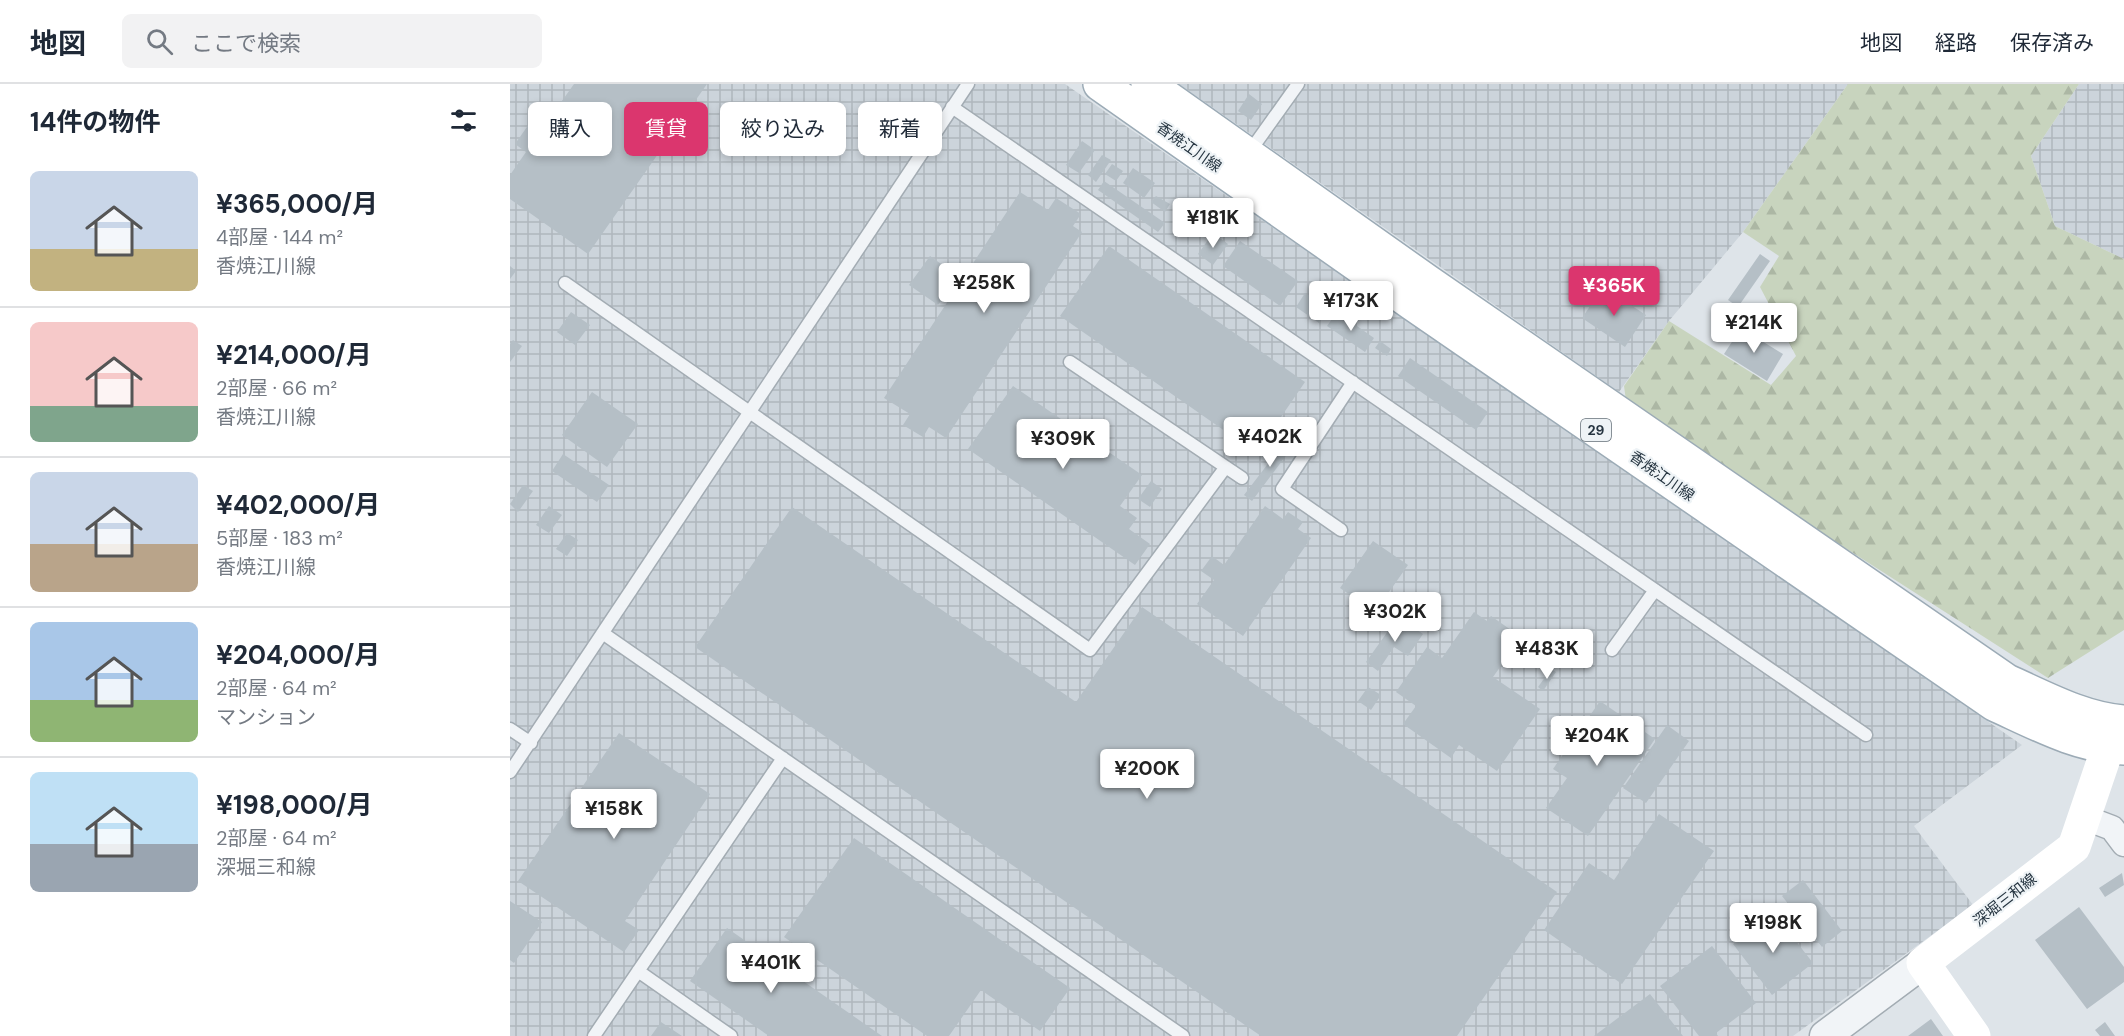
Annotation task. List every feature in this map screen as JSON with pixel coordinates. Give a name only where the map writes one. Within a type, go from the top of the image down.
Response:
[{"type":"main road","name":"香焼江川線","points":[[1100,84],[1442,324],[1994,704],[2057,733],[2119,739]]},
{"type":"main road","name":"香焼江川線","points":[[1148,84],[2007,681],[2064,707],[2119,739]]},
{"type":"main road","name":"深堀三和線","points":[[1935,980],[2074,847],[2106,830],[2119,739]]},
{"type":"main road","points":[[1935,980],[1974,1036]]},
{"type":"street","points":[[1825,1036],[1935,980]]},
{"type":"lane","points":[[510,772],[968,84]]},
{"type":"lane","points":[[1247,154],[1298,84]]},
{"type":"lane","points":[[952,107],[1866,735]]},
{"type":"lane","points":[[565,283],[1090,650],[1225,468]]},
{"type":"lane","points":[[1070,362],[1242,478]]},
{"type":"lane","points":[[1341,530],[1282,489],[1353,382]]},
{"type":"lane","points":[[1612,650],[1655,590]]},
{"type":"lane","points":[[604,634],[1183,1036]]},
{"type":"lane","points":[[510,729],[531,743]]},
{"type":"lane","points":[[594,1036],[783,758]]},
{"type":"lane","points":[[638,971],[731,1036]]},
{"type":"shaded area","points":[[510,84],[1065,84],[2022,745],[1914,826],[1973,905],[1793,1036],[510,1036]]},
{"type":"shaded area","points":[[1179,84],[1848,84],[1743,232],[1669,321],[1619,392]]},
{"type":"shaded area","points":[[2079,84],[2124,84],[2124,259],[2055,226],[2031,156]]},
{"type":"green space","points":[[1848,84],[2079,84],[2031,156],[2055,226],[2124,259],[2124,630],[2048,678],[1627,408],[1624,386],[1669,321],[1771,385],[1796,356],[1760,287],[1779,256],[1743,232]]},
{"type":"building","points":[[574,84],[707,84],[694,102],[624,102],[624,156],[657,156],[588,254],[510,199],[510,175],[526,152],[515,144],[528,125],[528,156],[612,156],[612,102],[561,102]]},
{"type":"building","points":[[1249,94],[1262,104],[1251,120],[1238,111]]},
{"type":"building","points":[[1082,141],[1095,150],[1079,173],[1066,165]]},
{"type":"building","points":[[1102,155],[1111,160],[1096,182],[1088,175]]},
{"type":"building","points":[[1112,164],[1123,171],[1116,181],[1105,174]]},
{"type":"building","points":[[1133,168],[1155,183],[1144,198],[1123,183]]},
{"type":"building","points":[[1104,181],[1165,223],[1158,232],[1098,190]]},
{"type":"building","points":[[1020,192],[1048,210],[1056,198],[1081,214],[1073,226],[1082,232],[946,438],[929,427],[923,437],[903,425],[910,414],[884,398]]},
{"type":"building","points":[[1156,196],[1170,204],[1165,212],[1151,202]]},
{"type":"building","points":[[1213,233],[1228,244],[1213,265],[1198,254]]},
{"type":"building","points":[[1240,241],[1298,281],[1280,306],[1223,266]]},
{"type":"building","points":[[1109,246],[1305,382],[1281,417],[1293,426],[1276,451],[1263,441],[1255,452],[1060,316]]},
{"type":"building","points":[[1760,254],[1770,261],[1738,307],[1728,300]]},
{"type":"building","points":[[930,256],[958,276],[938,305],[909,285]]},
{"type":"building","points":[[510,266],[516,271],[510,279]]},
{"type":"building","points":[[1603,287],[1646,315],[1625,347],[1582,318]]},
{"type":"building","points":[[1305,293],[1329,309],[1319,323],[1296,307]]},
{"type":"building","points":[[571,312],[590,325],[575,345],[557,332]]},
{"type":"building","points":[[1337,312],[1374,338],[1365,352],[1327,326]]},
{"type":"building","points":[[1741,328],[1783,354],[1767,381],[1724,354]]},
{"type":"building","points":[[513,340],[522,346],[510,362],[510,344]]},
{"type":"building","points":[[1380,341],[1391,349],[1387,356],[1375,348]]},
{"type":"building","points":[[1410,358],[1488,412],[1476,430],[1398,376]]},
{"type":"building","points":[[1013,386],[1142,475],[1120,506],[1137,518],[1129,529],[1150,544],[1135,565],[968,449]]},
{"type":"building","points":[[592,392],[638,424],[607,467],[562,435]]},
{"type":"building","points":[[1290,435],[1297,441],[1252,501],[1244,495]]},
{"type":"building","points":[[563,454],[609,485],[597,502],[552,471]]},
{"type":"building","points":[[1151,481],[1162,489],[1150,507],[1138,499]]},
{"type":"building","points":[[523,485],[533,491],[518,512],[510,504]]},
{"type":"building","points":[[549,506],[562,515],[549,533],[536,525]]},
{"type":"building","points":[[1265,506],[1283,519],[1288,512],[1303,522],[1298,529],[1311,538],[1243,636],[1197,604],[1214,580],[1201,571],[1212,556],[1224,565]]},
{"type":"building","points":[[792,507],[1076,702],[1142,607],[1557,892],[1457,1036],[1261,1036],[695,647]]},
{"type":"building","points":[[567,533],[578,540],[567,556],[556,549]]},
{"type":"building","points":[[1373,541],[1408,565],[1375,612],[1340,588]]},
{"type":"building","points":[[1474,612],[1487,621],[1491,616],[1511,630],[1507,635],[1518,642],[1493,677],[1540,709],[1497,771],[1459,745],[1451,758],[1403,724],[1416,706],[1396,692],[1427,647],[1442,658]]},
{"type":"building","points":[[1398,617],[1423,634],[1408,656],[1394,647],[1378,671],[1366,662]]},
{"type":"building","points":[[1551,669],[1556,672],[1543,691],[1538,687]]},
{"type":"building","points":[[1368,687],[1381,695],[1371,710],[1358,701]]},
{"type":"building","points":[[1600,701],[1655,739],[1588,836],[1546,808],[1567,778],[1553,769]]},
{"type":"building","points":[[1667,725],[1689,741],[1646,803],[1623,788]]},
{"type":"building","points":[[619,733],[710,794],[625,921],[639,930],[624,952],[518,881]]},
{"type":"building","points":[[1659,814],[1714,851],[1622,984],[1544,930],[1589,863],[1614,880]]},
{"type":"building","points":[[854,838],[1070,988],[1040,1031],[981,990],[949,1036],[927,1036],[784,937]]},
{"type":"building","points":[[2122,873],[2124,885],[2105,897],[2099,888]]},
{"type":"building","points":[[1803,880],[1842,931],[1822,947],[1782,896]]},
{"type":"building","points":[[510,901],[542,922],[514,963],[510,960]]},
{"type":"building","points":[[2079,907],[2124,967],[2124,982],[2087,1009],[2035,940]]},
{"type":"building","points":[[1774,913],[1813,963],[1772,995],[1733,944]]},
{"type":"building","points":[[727,928],[882,1036],[769,1036],[690,981]]},
{"type":"building","points":[[1712,946],[1756,1003],[1716,1033],[1718,1036],[1699,1036],[1660,986]]},
{"type":"building","points":[[1650,994],[1683,1036],[1594,1036]]},
{"type":"building","points":[[1931,1019],[1943,1036],[1908,1036]]},
{"type":"building","points":[[661,1022],[682,1036],[651,1036]]},
{"type":"building","points":[[2105,1022],[2115,1036],[2100,1036],[2095,1030]]}]
